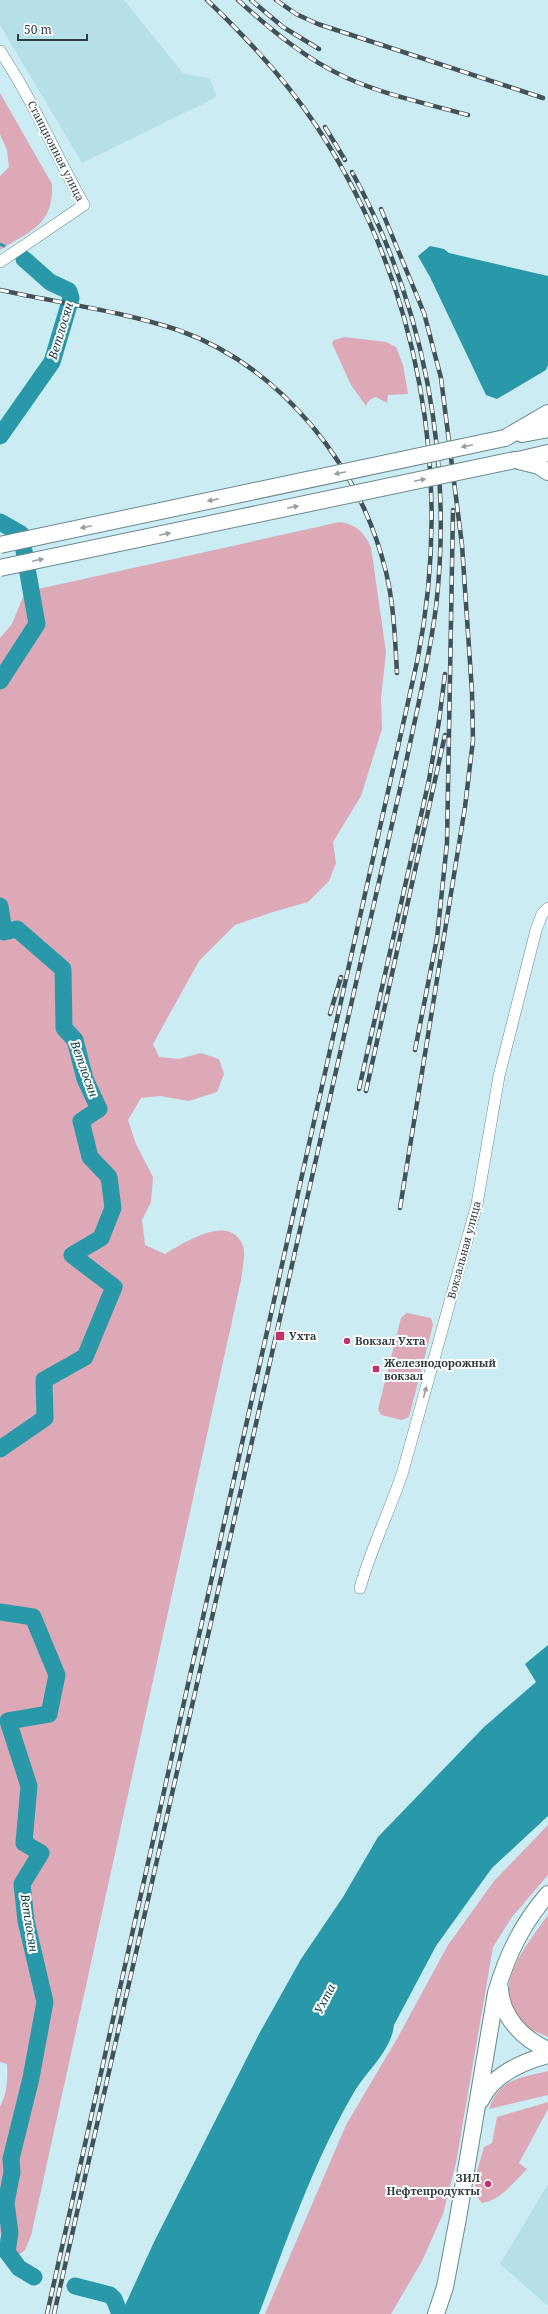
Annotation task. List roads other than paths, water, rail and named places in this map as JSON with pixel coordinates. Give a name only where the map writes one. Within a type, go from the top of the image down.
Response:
[{"type":"main road","points":[[505,438],[548,413]]},
{"type":"main road","points":[[0,546],[548,429]]},
{"type":"main road","points":[[0,568],[548,453]]},
{"type":"main road","points":[[515,460],[539,466],[548,472]]},
{"type":"main road","points":[[436,2314],[445,2287],[479,2105],[493,2007],[501,1978],[515,1940],[525,1923],[548,1894]]},
{"type":"main road","points":[[501,1978],[502,2003],[507,2015],[525,2035],[548,2050]]},
{"type":"main road","points":[[479,2105],[488,2088],[496,2079],[522,2064],[548,2055]]},
{"type":"street","name":"Станционная улица","points":[[0,51],[22,84],[62,167],[84,205],[0,262]]},
{"type":"street","name":"Вокзальная улица","points":[[360,1588],[372,1548],[395,1497],[477,1204],[499,1076],[536,930],[542,914],[548,908]]},
{"type":"water","points":[[430,246],[444,249],[449,253],[548,276],[548,365],[546,370],[497,399],[486,395],[430,277],[418,256]]},
{"type":"water","points":[[548,1645],[548,1816],[492,1868],[436,1946],[394,2025],[388,2044],[353,2094],[325,2147],[290,2230],[259,2314],[121,2314],[154,2242],[259,2034],[301,1959],[343,1897],[378,1837],[484,1727],[536,1682],[525,1664]]},
{"type":"waterway","name":"Ветлосян","points":[[0,244],[4,246]]},
{"type":"waterway","name":"Ветлосян","points":[[0,436],[52,362],[71,298],[69,291],[50,282],[24,259]]},
{"type":"waterway","name":"Ветлосян","points":[[0,522],[21,534],[37,624],[0,681]]},
{"type":"waterway","name":"Ветлосян","points":[[0,906],[4,932],[17,929],[63,969],[64,1028],[75,1040],[85,1079],[99,1109],[81,1121],[90,1157],[109,1177],[113,1208],[101,1238],[72,1255],[114,1287],[85,1357],[44,1380],[45,1418],[0,1449]]},
{"type":"waterway","name":"Ветлосян","points":[[0,1612],[33,1617],[57,1675],[49,1714],[8,1721],[29,1786],[24,1843],[41,1853],[22,1884],[26,1921],[45,2002],[31,2078],[11,2159],[12,2172],[6,2203],[10,2233],[7,2252],[19,2268],[34,2277]]},
{"type":"waterway","name":"Ветлосян","points":[[75,2286],[110,2295],[114,2299],[120,2314]]},
{"type":"railway","points":[[47,2314],[417,662],[428,593],[431,523],[429,453],[420,384],[404,317],[381,251],[352,187],[317,127],[266,60],[207,0]]},
{"type":"railway","points":[[238,0],[290,44],[332,71],[376,89],[468,115]]},
{"type":"railway","points":[[251,0],[283,27],[319,49]]},
{"type":"railway","points":[[276,0],[296,14],[318,24],[543,98]]},
{"type":"railway","points":[[325,127],[345,160]]},
{"type":"railway","points":[[54,2314],[405,767],[426,667],[436,607],[440,551],[440,495],[436,438],[427,383],[415,328],[398,274],[377,222],[352,172]]},
{"type":"railway","points":[[381,209],[424,313],[441,378],[462,545],[472,692],[473,740],[465,807],[400,1208]]},
{"type":"railway","points":[[0,290],[112,312],[178,330],[216,347],[251,369],[283,395],[311,425],[336,459],[357,495],[374,533],[386,572],[391,597],[397,673]]},
{"type":"railway","points":[[415,1050],[437,938],[447,843],[453,510]]},
{"type":"railway","points":[[359,1089],[429,780],[445,674]]},
{"type":"railway","points":[[366,1091],[445,735]]},
{"type":"railway","points":[[330,1014],[341,977]]},
{"type":"place","name":"Ухта","points":[[280,1336]]},
{"type":"place","name":"Вокзал Ухта","points":[[347,1341]]},
{"type":"place","name":"Железнодорожный вокзал","points":[[376,1369]]},
{"type":"place","name":"ЗИЛ Нефтепродукты","points":[[488,2184]]}]
